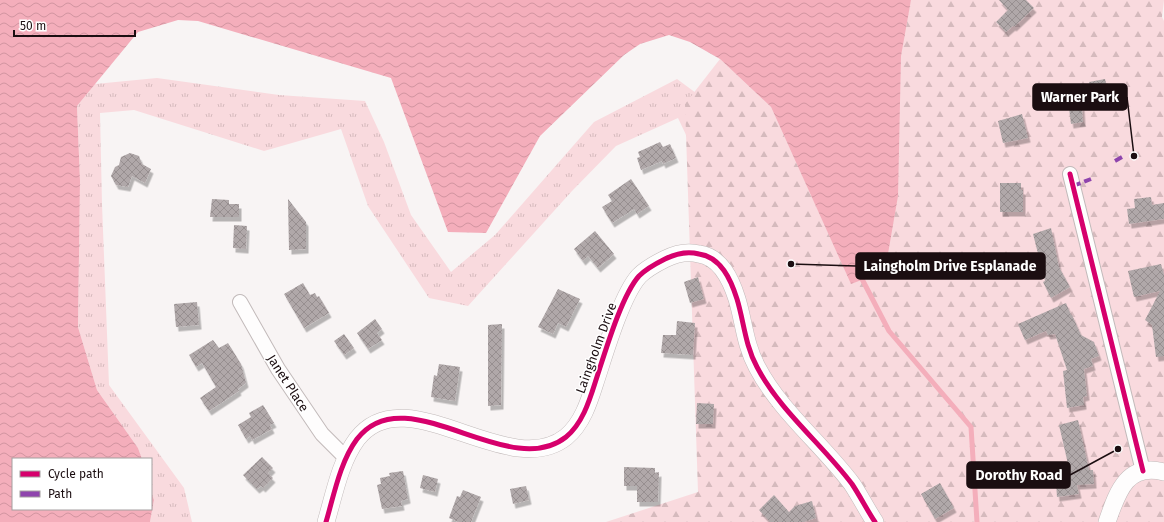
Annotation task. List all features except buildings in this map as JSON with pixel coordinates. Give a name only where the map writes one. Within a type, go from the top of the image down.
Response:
[{"type":"street","points":[[1070,174],[1143,471]]},
{"type":"street","name":"Laingholm Drive","points":[[326,522],[346,458],[358,438],[372,425],[392,419],[411,418],[505,445],[533,449],[554,445],[566,437],[577,427],[590,399],[605,352],[625,300],[638,277],[652,265],[672,256],[688,253],[701,254],[717,262],[730,279],[738,301],[745,338],[755,364],[767,385],[852,484],[875,522]]},
{"type":"street","name":"Janet Place","points":[[240,302],[278,369],[313,421],[322,434],[346,458]]},
{"type":"street","points":[[1107,522],[1116,497],[1125,481],[1143,471],[1164,472]]},
{"type":"green space","points":[[911,0],[966,445],[767,306],[678,118],[616,146],[572,191],[468,306],[429,298],[368,206],[341,129],[264,151],[134,110],[100,113],[109,385],[184,488],[192,522],[150,522],[154,500],[152,494],[152,458],[142,458],[138,448],[97,390],[78,327],[80,181],[77,106],[95,84],[157,78],[279,95],[365,101],[384,142],[411,215],[451,272],[495,235],[594,122],[677,79],[715,107],[851,283]]},
{"type":"green space","points":[[911,0],[1164,0],[1162,17],[1164,21],[1164,522],[606,522],[698,492],[685,104],[720,59],[771,107],[851,283],[885,271],[898,196],[901,56]]},
{"type":"water","points":[[0,0],[911,0],[901,56],[898,196],[885,271],[851,284],[771,107],[720,59],[690,42],[669,35],[640,44],[624,55],[540,136],[486,233],[448,232],[391,78],[198,21],[178,20],[138,32],[77,106],[80,181],[78,327],[97,390],[138,448],[142,458],[12,458],[12,510],[152,510],[152,494],[154,500],[150,522],[0,522]]},
{"type":"waterway","points":[[862,279],[889,331],[971,427],[977,522]]},
{"type":"marked path","points":[[1115,161],[1124,156]]},
{"type":"marked path","points":[[1073,186],[1091,179]]},
{"type":"cycle path","points":[[1070,174],[1143,471]]},
{"type":"cycle path","points":[[326,522],[338,479],[351,448],[357,439],[378,422],[402,418],[429,422],[487,441],[516,448],[542,448],[566,437],[572,432],[581,419],[590,398],[614,327],[632,285],[642,273],[665,259],[690,253],[707,256],[724,270],[732,284],[737,299],[747,342],[753,359],[766,383],[789,413],[828,455],[852,484],[875,522]]},
{"type":"place","name":"Warner Park","points":[[1134,156]]},
{"type":"place","name":"Laingholm Drive Esplanade","points":[[791,264]]},
{"type":"place","name":"Dorothy Road","points":[[1118,449]]}]
